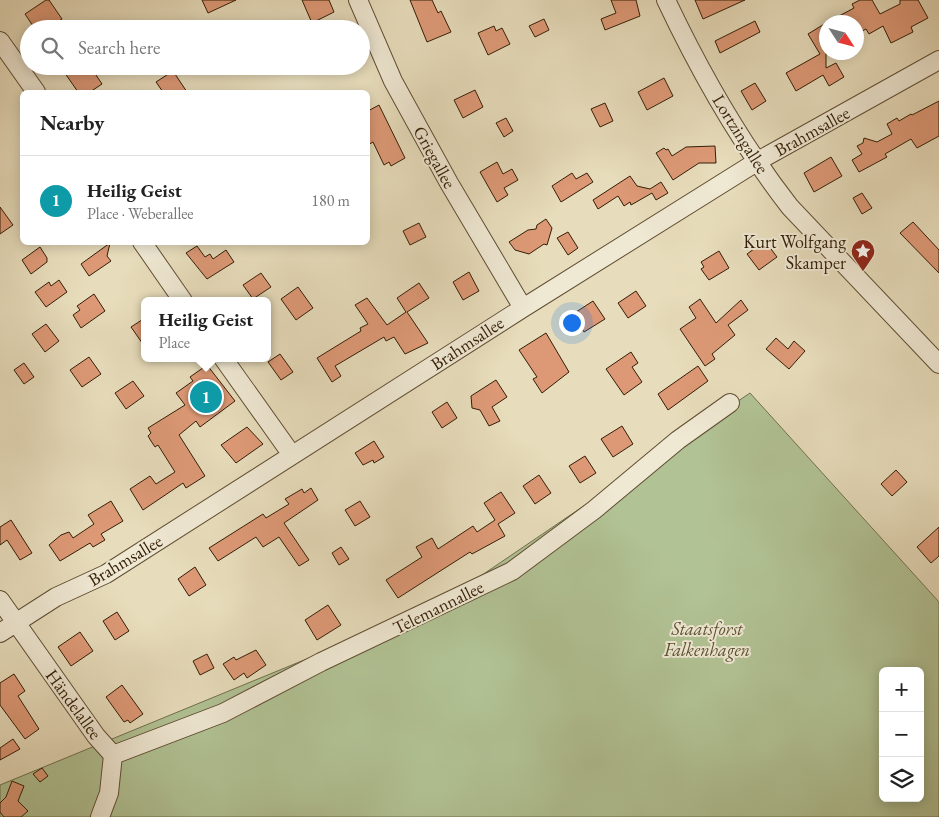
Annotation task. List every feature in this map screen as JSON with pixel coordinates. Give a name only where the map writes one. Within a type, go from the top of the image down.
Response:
[{"type":"street","name":"Griegallee","points":[[358,0],[366,20]]},
{"type":"street","name":"Lortzingallee","points":[[666,0],[683,37],[710,84],[758,161],[790,207],[939,364]]},
{"type":"street","name":"Griegallee","points":[[370,29],[392,81],[523,308]]},
{"type":"street","points":[[0,41],[20,69]]},
{"type":"street","name":"Brahmsallee","points":[[0,633],[56,597],[106,574],[523,308],[758,161],[939,60]]},
{"type":"street","points":[[24,75],[35,90]]},
{"type":"street","points":[[144,245],[180,297]]},
{"type":"street","points":[[226,362],[292,455]]},
{"type":"street","name":"Telemannallee","points":[[113,755],[223,713],[321,662],[512,571],[594,510],[678,440],[730,403]]},
{"type":"street","name":"Händelallee","points":[[0,600],[96,736],[113,755],[109,792],[100,817]]},
{"type":"green space","name":"Staatsforst Falkenhagen","points":[[750,393],[939,602],[939,817],[0,817],[0,785],[438,605]]},
{"type":"building","points":[[46,0],[49,0],[62,19],[29,20],[25,14]]},
{"type":"building","points":[[202,0],[236,0],[208,13]]},
{"type":"building","points":[[302,0],[329,0],[334,12],[318,20],[311,20]]},
{"type":"building","points":[[410,0],[432,0],[438,13],[441,11],[451,32],[427,42]]},
{"type":"building","points":[[611,0],[636,0],[640,16],[605,30],[601,19],[616,13]]},
{"type":"building","points":[[695,0],[745,0],[703,19]]},
{"type":"building","points":[[860,0],[872,0],[880,14],[900,4],[900,0],[918,0],[928,18],[911,27],[913,32],[891,43],[883,26],[869,34],[866,29],[864,30],[864,15],[841,15],[854,8],[852,4]]},
{"type":"building","points":[[544,19],[549,30],[535,37],[529,26]]},
{"type":"building","points":[[755,21],[760,32],[720,53],[715,41]]},
{"type":"building","points":[[494,26],[496,31],[502,28],[510,44],[488,55],[478,33]]},
{"type":"building","points":[[819,27],[819,52],[808,34]]},
{"type":"building","points":[[819,55],[819,60],[826,60],[826,68],[836,63],[844,77],[829,86],[823,75],[796,91],[786,73]]},
{"type":"building","points":[[66,75],[96,75],[102,84],[93,90],[77,90]]},
{"type":"building","points":[[167,75],[176,75],[186,90],[162,90],[156,82]]},
{"type":"building","points":[[664,78],[673,96],[647,110],[638,92]]},
{"type":"building","points":[[755,83],[766,101],[752,110],[741,91]]},
{"type":"building","points":[[475,90],[483,107],[463,118],[454,100]]},
{"type":"building","points":[[939,101],[939,136],[917,148],[911,139],[885,154],[887,157],[859,172],[852,160],[862,154],[857,146],[863,143],[864,138],[877,142],[892,134],[887,124],[897,118],[899,121]]},
{"type":"building","points":[[605,103],[613,121],[600,127],[591,109]]},
{"type":"building","points":[[379,105],[405,158],[391,166],[389,162],[384,165],[373,142],[370,144],[370,110]]},
{"type":"building","points":[[506,118],[513,131],[504,137],[496,123]]},
{"type":"building","points":[[715,146],[716,163],[699,163],[673,180],[656,153],[664,148],[668,149],[672,156],[686,147]]},
{"type":"building","points":[[831,157],[842,176],[814,192],[804,173]]},
{"type":"building","points":[[497,162],[503,174],[512,169],[518,180],[504,188],[508,195],[497,202],[480,172]]},
{"type":"building","points":[[572,173],[576,179],[587,173],[593,182],[561,202],[552,186]]},
{"type":"building","points":[[630,176],[637,186],[650,189],[661,182],[668,193],[656,200],[652,193],[631,205],[630,202],[624,206],[618,196],[598,209],[593,200]]},
{"type":"building","points":[[862,193],[872,208],[862,214],[853,198]]},
{"type":"building","points":[[0,207],[13,225],[0,234]]},
{"type":"building","points":[[546,219],[552,228],[547,245],[544,244],[529,254],[515,250],[509,242],[528,230],[536,229],[537,225]]},
{"type":"building","points":[[913,222],[939,250],[939,273],[900,233]]},
{"type":"building","points":[[419,223],[426,237],[410,245],[403,231]]},
{"type":"building","points":[[568,232],[578,248],[568,255],[557,238]]},
{"type":"building","points":[[765,241],[777,257],[759,270],[747,254]]},
{"type":"building","points":[[110,245],[107,256],[111,261],[89,276],[81,264]]},
{"type":"building","points":[[197,246],[205,257],[210,254],[213,259],[226,250],[234,262],[207,279],[186,253]]},
{"type":"building","points":[[40,247],[47,258],[47,262],[31,274],[22,260]]},
{"type":"building","points":[[719,251],[729,268],[709,280],[701,269],[704,267],[701,262]]},
{"type":"building","points":[[469,272],[479,291],[463,300],[453,282]]},
{"type":"building","points":[[261,273],[271,287],[256,297],[252,297],[243,285]]},
{"type":"building","points":[[59,280],[67,292],[46,307],[35,292],[49,282],[51,286]]},
{"type":"building","points":[[419,283],[429,298],[407,312],[428,343],[405,354],[394,337],[386,341],[384,337],[335,366],[341,376],[332,382],[317,358],[361,331],[360,328],[368,324],[355,305],[367,298],[387,325],[406,312],[397,298]]},
{"type":"building","points":[[298,287],[313,308],[296,320],[281,299]]},
{"type":"building","points":[[636,291],[646,306],[628,318],[618,303]]},
{"type":"building","points":[[94,294],[105,311],[81,328],[73,315],[80,310],[77,306]]},
{"type":"building","points":[[700,299],[716,323],[741,300],[748,310],[728,325],[735,335],[712,354],[715,359],[705,366],[680,329],[696,318],[689,307]]},
{"type":"building","points":[[593,301],[605,319],[584,332],[573,314]]},
{"type":"building","points":[[141,321],[141,341],[131,327]]},
{"type":"building","points":[[46,324],[59,341],[45,352],[32,334]]},
{"type":"building","points":[[546,333],[569,372],[542,393],[533,379],[537,377],[519,350]]},
{"type":"building","points":[[776,338],[788,349],[794,341],[805,351],[789,369],[766,349]]},
{"type":"building","points":[[631,352],[638,363],[632,367],[642,382],[624,395],[606,369]]},
{"type":"building","points":[[280,354],[293,372],[281,380],[268,362],[271,362]]},
{"type":"building","points":[[89,357],[101,374],[82,387],[70,370]]},
{"type":"building","points":[[24,363],[34,377],[24,384],[14,370]]},
{"type":"building","points":[[207,365],[235,401],[200,427],[196,421],[179,435],[205,476],[186,488],[183,483],[143,510],[130,489],[150,476],[156,484],[175,472],[158,445],[155,447],[151,441],[148,436],[151,433],[148,428],[185,405],[176,393],[193,381],[190,377]]},
{"type":"building","points":[[698,366],[708,381],[668,410],[658,394]]},
{"type":"building","points":[[496,380],[507,397],[492,407],[500,421],[489,426],[480,410],[472,408],[471,396]]},
{"type":"building","points":[[133,381],[144,396],[126,409],[115,393]]},
{"type":"building","points":[[447,402],[457,418],[442,428],[432,412]]},
{"type":"building","points":[[622,426],[633,444],[613,457],[601,439]]},
{"type":"building","points":[[247,427],[263,444],[236,463],[221,445]]},
{"type":"building","points":[[374,441],[384,457],[374,463],[373,460],[363,465],[355,453]]},
{"type":"building","points":[[585,456],[596,473],[580,483],[569,466]]},
{"type":"building","points":[[896,470],[907,482],[892,496],[881,484]]},
{"type":"building","points":[[539,475],[551,493],[535,504],[523,486]]},
{"type":"building","points":[[311,488],[318,500],[284,523],[309,560],[299,566],[279,537],[263,547],[256,537],[218,561],[209,548],[263,514],[266,518],[289,504],[285,499],[302,489],[304,493]]},
{"type":"building","points":[[501,492],[515,513],[498,524],[505,536],[472,554],[470,552],[398,598],[386,580],[422,557],[416,547],[432,538],[438,549],[473,526],[477,532],[495,520],[484,503]]},
{"type":"building","points":[[111,501],[123,521],[101,534],[105,540],[93,547],[90,543],[60,561],[49,545],[61,535],[69,532],[73,538],[94,524],[88,515]]},
{"type":"building","points":[[360,501],[370,517],[355,526],[345,510]]},
{"type":"building","points":[[11,520],[32,553],[20,560],[7,540],[0,545],[0,527]]},
{"type":"building","points":[[939,527],[939,556],[931,563],[917,547]]},
{"type":"building","points":[[341,547],[349,559],[339,565],[332,553]]},
{"type":"building","points":[[195,567],[206,585],[189,596],[178,579]]},
{"type":"building","points":[[328,605],[341,625],[317,640],[305,620]]},
{"type":"building","points":[[117,612],[129,631],[115,640],[103,621]]},
{"type":"building","points":[[80,632],[93,651],[71,666],[58,647]]},
{"type":"building","points":[[256,650],[266,665],[247,678],[244,673],[234,680],[223,664],[234,657],[236,660]]},
{"type":"building","points":[[207,654],[214,668],[200,675],[193,661]]},
{"type":"building","points":[[14,674],[25,691],[18,696],[39,729],[25,739],[0,705],[0,683]]},
{"type":"building","points":[[122,685],[143,714],[130,723],[128,720],[124,722],[106,697]]},
{"type":"building","points":[[13,739],[20,749],[0,760],[0,748]]},
{"type":"building","points":[[42,768],[48,776],[40,782],[33,774]]},
{"type":"building","points":[[12,781],[24,786],[18,801],[28,811],[21,817],[4,817],[0,812],[0,803],[6,797]]},
{"type":"place","name":"Kurt Wolfgang Skamper","points":[[863,272]]},
{"type":"place","name":"Heilig Geist","points":[[206,397]]}]
